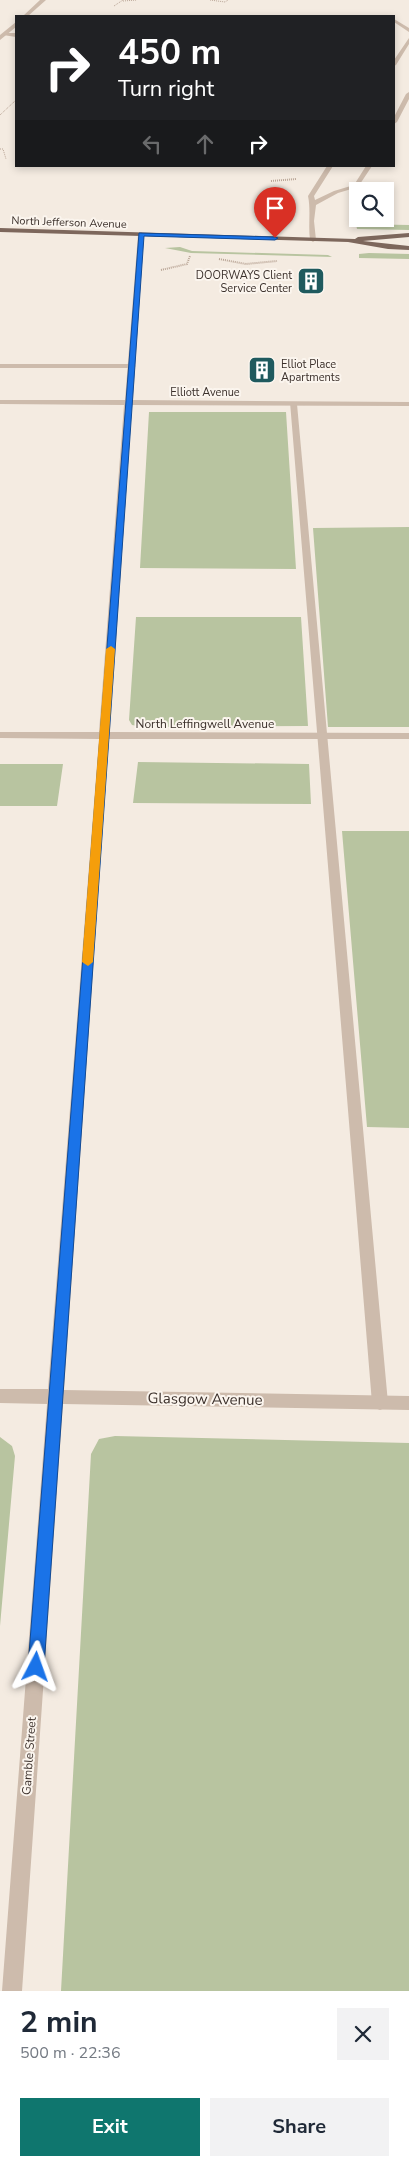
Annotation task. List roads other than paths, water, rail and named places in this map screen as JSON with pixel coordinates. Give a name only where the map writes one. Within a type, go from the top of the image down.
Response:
[{"type":"main road","name":"North Jefferson Avenue","points":[[0,230],[313,240],[348,240],[409,235]]},
{"type":"main road","name":"North Jefferson Avenue","points":[[348,240],[388,247],[409,248]]},
{"type":"street","points":[[26,15],[43,0]]},
{"type":"street","points":[[395,20],[402,19]]},
{"type":"street","points":[[395,21],[409,30]]},
{"type":"street","points":[[0,38],[15,25]]},
{"type":"street","points":[[5,34],[15,35]]},
{"type":"street","points":[[395,62],[409,40]]},
{"type":"street","points":[[395,120],[409,94]]},
{"type":"street","points":[[313,240],[311,221],[312,196],[329,167]]},
{"type":"street","points":[[313,204],[336,192],[356,186],[368,167]]},
{"type":"street","name":"Gamble Street","points":[[12,1991],[141,234]]},
{"type":"street","points":[[0,366],[132,366]]},
{"type":"street","name":"Elliott Avenue","points":[[0,402],[409,404]]},
{"type":"street","points":[[293,404],[380,1403]]},
{"type":"street","name":"North Leffingwell Avenue","points":[[0,736],[409,736]]},
{"type":"street","name":"Glasgow Avenue","points":[[0,1396],[409,1403]]},
{"type":"place","name":"DOORWAYS Client Service Center","points":[[311,281]]},
{"type":"place","name":"Elliot Place Apartments","points":[[262,370]]}]
